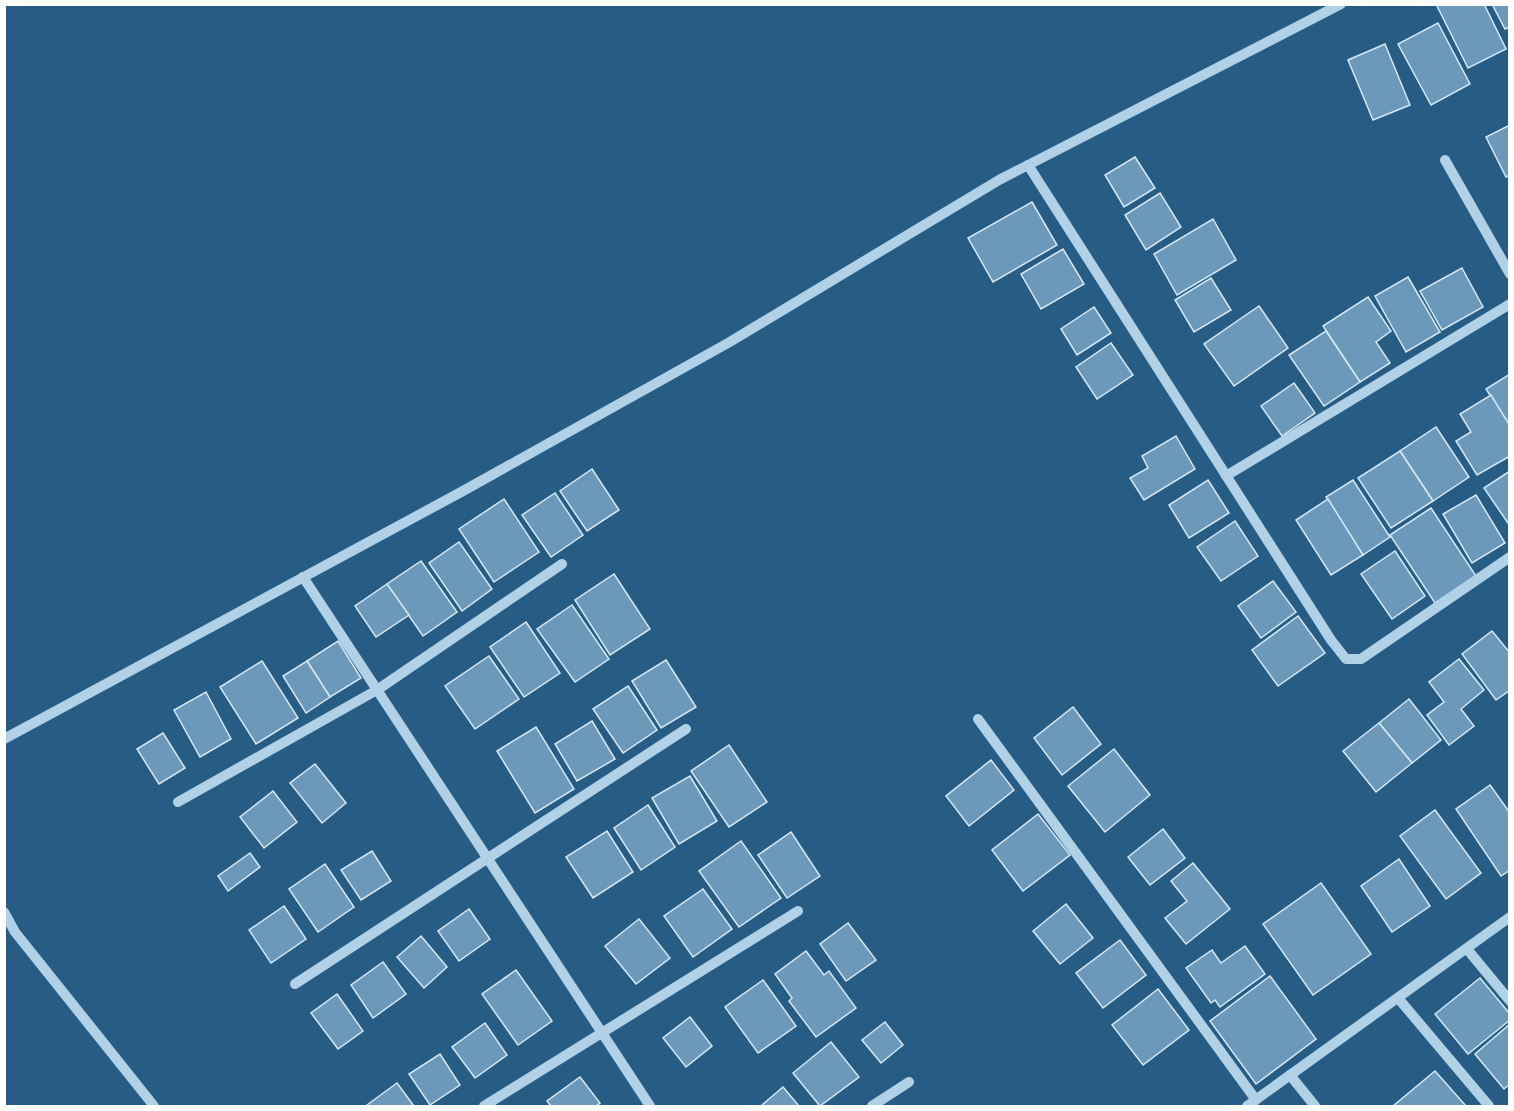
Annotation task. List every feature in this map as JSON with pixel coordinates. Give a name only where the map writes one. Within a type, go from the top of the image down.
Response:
[{"type":"street","points":[[4,739],[463,491],[728,343],[999,180],[1341,4]]},
{"type":"street","points":[[1445,160],[1509,274]]},
{"type":"street","points":[[1028,165],[1331,640],[1346,659],[1361,659],[1509,557]]},
{"type":"street","points":[[1226,476],[1509,304]]},
{"type":"street","points":[[178,802],[376,690],[562,564]]},
{"type":"street","points":[[303,577],[650,1107]]},
{"type":"street","points":[[978,719],[1251,1103],[1509,917]]},
{"type":"street","points":[[295,984],[686,729]]},
{"type":"street","points":[[484,1107],[798,911]]},
{"type":"street","points":[[4,912],[15,932],[154,1107]]},
{"type":"street","points":[[1467,949],[1509,1001]]},
{"type":"street","points":[[1398,998],[1489,1107]]},
{"type":"street","points":[[1290,1075],[1315,1107]]},
{"type":"street","points":[[872,1107],[909,1082]]},
{"type":"building","points":[[1436,4],[1484,4],[1506,49],[1468,68]]},
{"type":"building","points":[[1492,4],[1510,4],[1510,27],[1505,29]]},
{"type":"building","points":[[1438,23],[1470,84],[1431,105],[1398,44]]},
{"type":"building","points":[[1385,44],[1410,105],[1373,120],[1348,60]]},
{"type":"building","points":[[1510,125],[1510,175],[1506,177],[1486,137]]},
{"type":"building","points":[[1135,157],[1155,188],[1124,207],[1105,175]]},
{"type":"building","points":[[1160,193],[1181,227],[1146,250],[1125,215]]},
{"type":"building","points":[[1032,202],[1057,245],[993,282],[968,238]]},
{"type":"building","points":[[1213,219],[1236,260],[1177,295],[1154,254]]},
{"type":"building","points":[[1063,249],[1084,284],[1041,309],[1021,274]]},
{"type":"building","points":[[1462,268],[1483,307],[1442,330],[1420,291]]},
{"type":"building","points":[[1408,277],[1440,332],[1406,352],[1375,296]]},
{"type":"building","points":[[1211,278],[1231,310],[1194,332],[1175,300]]},
{"type":"building","points":[[1368,297],[1391,331],[1376,342],[1390,363],[1360,382],[1323,326]]},
{"type":"building","points":[[1259,306],[1288,348],[1234,386],[1204,344]]},
{"type":"building","points":[[1094,307],[1111,333],[1077,355],[1061,329]]},
{"type":"building","points":[[1326,331],[1360,382],[1324,406],[1289,355]]},
{"type":"building","points":[[1111,343],[1133,375],[1097,399],[1076,367]]},
{"type":"building","points":[[1510,374],[1510,426],[1486,389]]},
{"type":"building","points":[[1294,383],[1315,413],[1282,436],[1261,406]]},
{"type":"building","points":[[1491,395],[1510,426],[1510,456],[1477,475],[1456,441],[1471,432],[1460,414]]},
{"type":"building","points":[[1436,427],[1469,477],[1433,501],[1400,451]]},
{"type":"building","points":[[1176,436],[1195,469],[1144,500],[1130,478],[1148,468],[1142,456]]},
{"type":"building","points":[[1400,451],[1433,501],[1391,528],[1358,478]]},
{"type":"building","points":[[592,469],[619,510],[587,531],[560,491]]},
{"type":"building","points":[[1510,471],[1510,526],[1484,488]]},
{"type":"building","points":[[1208,480],[1229,513],[1189,538],[1169,505]]},
{"type":"building","points":[[1353,480],[1390,537],[1363,555],[1326,497]]},
{"type":"building","points":[[555,493],[583,535],[551,557],[522,515]]},
{"type":"building","points":[[1476,495],[1505,543],[1472,563],[1443,514]]},
{"type":"building","points":[[504,499],[539,552],[494,582],[459,529]]},
{"type":"building","points":[[1328,499],[1363,555],[1331,575],[1296,520]]},
{"type":"building","points":[[1431,508],[1476,576],[1435,603],[1390,535]]},
{"type":"building","points":[[1235,521],[1258,556],[1221,581],[1197,547]]},
{"type":"building","points":[[459,542],[492,589],[462,611],[429,563]]},
{"type":"building","points":[[1395,551],[1425,596],[1392,619],[1361,574]]},
{"type":"building","points":[[421,561],[457,612],[423,636],[387,584]]},
{"type":"building","points":[[614,574],[650,629],[610,655],[575,600]]},
{"type":"building","points":[[1273,581],[1296,612],[1261,638],[1238,606]]},
{"type":"building","points":[[387,584],[409,615],[376,637],[355,606]]},
{"type":"building","points":[[572,605],[609,659],[575,682],[537,629]]},
{"type":"building","points":[[1298,616],[1325,653],[1278,686],[1252,650]]},
{"type":"building","points":[[526,622],[560,673],[524,697],[490,647]]},
{"type":"building","points":[[1492,631],[1510,653],[1510,690],[1496,700],[1462,654]]},
{"type":"building","points":[[338,641],[361,678],[330,697],[307,661]]},
{"type":"building","points":[[489,656],[519,699],[475,729],[445,686]]},
{"type":"building","points":[[1459,659],[1484,690],[1461,709],[1474,726],[1449,745],[1427,715],[1444,702],[1429,682]]},
{"type":"building","points":[[666,660],[696,707],[661,728],[632,681]]},
{"type":"building","points":[[262,661],[298,718],[256,744],[220,687]]},
{"type":"building","points":[[307,661],[330,697],[306,713],[283,676]]},
{"type":"building","points":[[628,686],[657,730],[623,753],[593,709]]},
{"type":"building","points":[[206,692],[231,739],[200,757],[174,710]]},
{"type":"building","points":[[1409,699],[1441,740],[1412,763],[1379,723]]},
{"type":"building","points":[[1073,707],[1101,744],[1062,775],[1034,738]]},
{"type":"building","points":[[592,721],[615,759],[577,781],[555,744]]},
{"type":"building","points":[[1379,723],[1412,763],[1376,792],[1343,751]]},
{"type":"building","points":[[536,727],[574,789],[535,813],[497,751]]},
{"type":"building","points":[[163,733],[185,768],[159,784],[137,749]]},
{"type":"building","points":[[729,745],[767,802],[729,827],[691,771]]},
{"type":"building","points":[[1114,749],[1150,795],[1105,832],[1068,786]]},
{"type":"building","points":[[991,760],[1014,790],[969,826],[946,796]]},
{"type":"building","points":[[315,764],[346,803],[322,823],[290,783]]},
{"type":"building","points":[[690,776],[717,821],[679,844],[652,798]]},
{"type":"building","points":[[1490,785],[1510,813],[1510,870],[1501,876],[1456,809]]},
{"type":"building","points":[[273,791],[297,822],[264,848],[240,817]]},
{"type":"building","points":[[648,805],[675,847],[641,870],[614,828]]},
{"type":"building","points":[[1435,810],[1481,873],[1446,899],[1400,836]]},
{"type":"building","points":[[1038,814],[1070,855],[1023,891],[992,850]]},
{"type":"building","points":[[1163,829],[1185,858],[1150,885],[1128,857]]},
{"type":"building","points":[[607,831],[633,872],[593,898],[566,857]]},
{"type":"building","points":[[791,832],[820,876],[787,898],[758,855]]},
{"type":"building","points":[[741,841],[781,898],[739,927],[699,871]]},
{"type":"building","points":[[372,851],[391,881],[361,900],[341,870]]},
{"type":"building","points":[[250,853],[260,867],[228,891],[218,876]]},
{"type":"building","points":[[1399,859],[1430,906],[1392,932],[1361,886]]},
{"type":"building","points":[[1193,863],[1230,909],[1186,944],[1165,918],[1187,901],[1171,881]]},
{"type":"building","points":[[325,864],[354,907],[318,932],[289,889]]},
{"type":"building","points":[[1321,883],[1371,954],[1313,995],[1263,924]]},
{"type":"building","points":[[703,889],[732,929],[693,957],[664,916]]},
{"type":"building","points":[[1066,904],[1093,938],[1060,964],[1033,931]]},
{"type":"building","points":[[284,906],[306,939],[271,963],[249,930]]},
{"type":"building","points":[[469,909],[490,939],[459,961],[438,931]]},
{"type":"building","points":[[639,919],[670,958],[636,984],[605,946]]},
{"type":"building","points":[[848,923],[876,960],[846,981],[820,944]]},
{"type":"building","points":[[421,936],[447,967],[424,988],[397,957]]},
{"type":"building","points":[[1120,940],[1146,975],[1103,1008],[1076,973]]},
{"type":"building","points":[[1245,946],[1265,974],[1220,1007],[1215,1000],[1211,1003],[1186,968],[1212,950],[1221,963]]},
{"type":"building","points":[[806,951],[824,975],[829,971],[856,1008],[816,1037],[789,1001],[792,998],[775,974]]},
{"type":"building","points":[[383,962],[406,994],[373,1018],[351,985]]},
{"type":"building","points":[[516,970],[552,1021],[518,1045],[482,994]]},
{"type":"building","points":[[1270,976],[1316,1039],[1256,1084],[1210,1021]]},
{"type":"building","points":[[1480,978],[1510,1014],[1510,1020],[1468,1054],[1435,1014]]},
{"type":"building","points":[[763,980],[796,1026],[758,1053],[725,1007]]},
{"type":"building","points":[[1158,989],[1189,1030],[1143,1065],[1112,1025]]},
{"type":"building","points":[[337,994],[363,1031],[338,1049],[311,1013]]},
{"type":"building","points":[[690,1017],[712,1046],[686,1067],[663,1038]]},
{"type":"building","points":[[885,1022],[903,1045],[881,1063],[862,1040]]},
{"type":"building","points":[[485,1023],[507,1055],[475,1078],[452,1047]]},
{"type":"building","points":[[1510,1024],[1510,1084],[1504,1089],[1475,1054]]},
{"type":"building","points":[[831,1042],[859,1077],[820,1106],[793,1073]]},
{"type":"building","points":[[440,1054],[460,1085],[430,1105],[409,1074]]},
{"type":"building","points":[[1435,1071],[1466,1106],[1393,1106]]},
{"type":"building","points":[[580,1077],[600,1103],[596,1106],[551,1106],[547,1101]]},
{"type":"building","points":[[397,1083],[414,1106],[367,1105]]},
{"type":"building","points":[[783,1087],[799,1106],[762,1105]]}]
